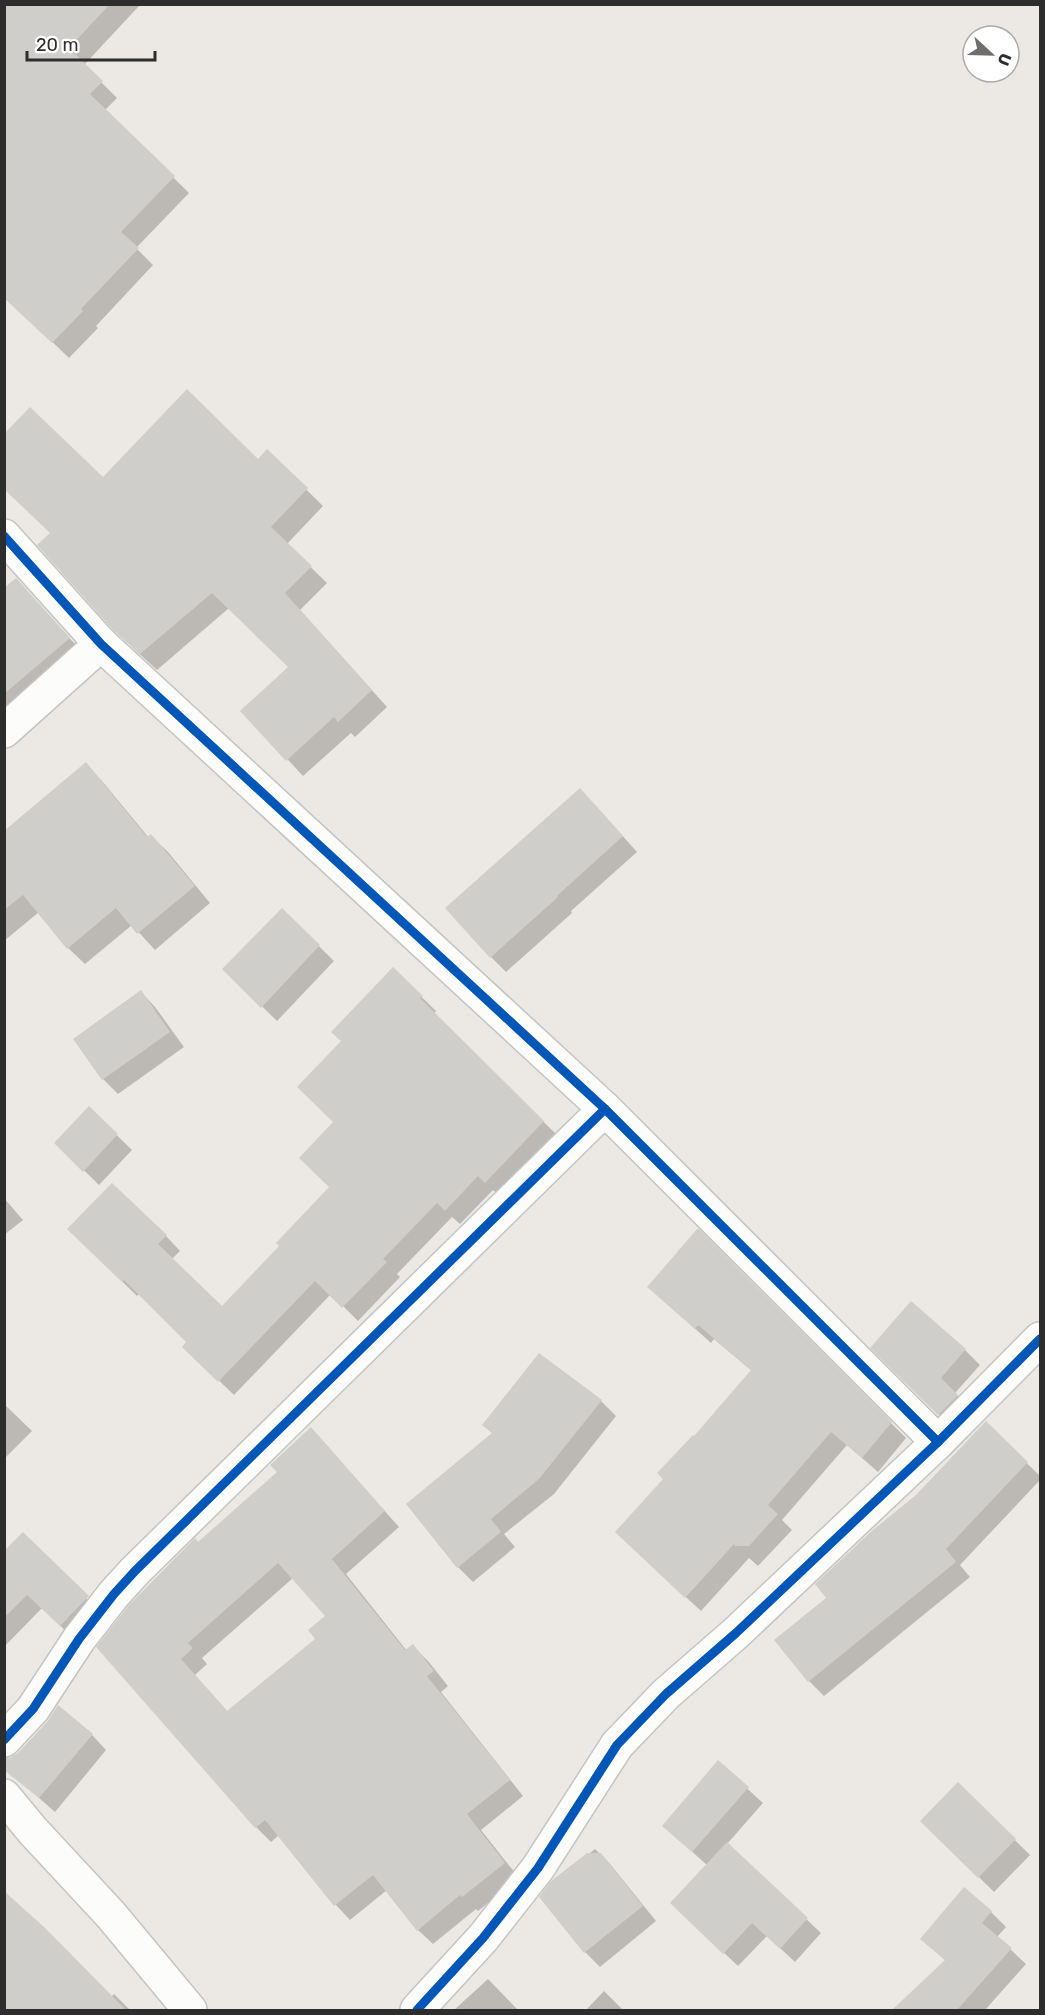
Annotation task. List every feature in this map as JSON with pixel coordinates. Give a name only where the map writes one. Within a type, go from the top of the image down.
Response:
[{"type":"street","points":[[4,536],[101,644],[605,1109],[938,1442]]},
{"type":"street","points":[[4,731],[101,644]]},
{"type":"street","points":[[4,1740],[33,1709],[79,1639],[135,1571],[605,1109]]},
{"type":"street","points":[[417,2010],[483,1938],[538,1868],[617,1746],[666,1694],[736,1633],[938,1442],[1041,1339]]},
{"type":"street","points":[[4,1796],[33,1831],[111,1915],[190,2010]]},
{"type":"building","points":[[4,4],[110,4],[69,48],[103,81],[90,94],[175,176],[121,232],[139,248],[52,343],[4,298]]},
{"type":"building","points":[[187,389],[258,459],[267,449],[308,488],[271,527],[312,566],[285,593],[372,690],[338,722],[334,717],[286,761],[240,711],[288,667],[212,593],[140,654],[114,631],[37,545],[50,533],[4,489],[4,434],[30,407],[103,477]]},
{"type":"building","points":[[16,578],[70,638],[4,694],[4,588]]},
{"type":"building","points":[[86,762],[147,837],[151,834],[195,886],[137,934],[116,908],[67,949],[23,895],[4,910],[4,831]]},
{"type":"building","points":[[580,788],[623,836],[490,958],[445,908]]},
{"type":"building","points":[[282,908],[320,945],[261,1008],[222,969]]},
{"type":"building","points":[[393,967],[423,996],[420,998],[544,1121],[485,1183],[478,1176],[445,1211],[437,1203],[383,1259],[387,1262],[342,1308],[315,1281],[218,1382],[182,1347],[186,1342],[124,1280],[122,1282],[67,1229],[112,1183],[167,1235],[158,1244],[222,1306],[279,1246],[276,1243],[329,1187],[299,1158],[333,1122],[297,1087],[341,1041],[331,1032]]},
{"type":"building","points":[[141,990],[170,1032],[102,1080],[73,1039]]},
{"type":"building","points":[[89,1106],[118,1134],[83,1172],[54,1143]]},
{"type":"building","points":[[698,1228],[892,1422],[862,1458],[831,1432],[768,1505],[778,1514],[749,1546],[735,1546],[734,1544],[685,1598],[615,1532],[663,1479],[657,1473],[694,1436],[751,1370],[698,1325],[695,1329],[647,1287]]},
{"type":"building","points":[[911,1301],[966,1349],[941,1378],[958,1395],[938,1415],[870,1348]]},
{"type":"building","points":[[539,1353],[602,1400],[539,1479],[491,1519],[501,1532],[457,1568],[406,1504],[492,1433],[482,1425]]},
{"type":"building","points":[[986,1421],[1028,1462],[946,1549],[956,1562],[808,1682],[774,1640],[826,1598],[815,1584],[873,1530],[916,1495]]},
{"type":"building","points":[[311,1427],[385,1511],[332,1559],[405,1650],[413,1644],[434,1671],[427,1676],[510,1780],[467,1814],[505,1863],[462,1897],[460,1895],[417,1931],[373,1875],[334,1906],[265,1820],[255,1828],[96,1647],[128,1606],[195,1538],[198,1542],[277,1472],[270,1465]],"holes":[[[278,1563],[325,1616],[308,1630],[315,1639],[227,1711],[181,1659],[193,1648],[188,1643]]]},
{"type":"building","points":[[23,1532],[89,1596],[60,1626],[27,1595],[4,1618],[4,1551]]},
{"type":"building","points":[[58,1705],[93,1734],[39,1798],[4,1770],[4,1758],[10,1758],[18,1753],[47,1722]]},
{"type":"building","points":[[718,1760],[749,1787],[692,1852],[662,1826]]},
{"type":"building","points":[[958,1782],[1016,1839],[978,1878],[920,1821]]},
{"type":"building","points":[[727,1842],[808,1918],[780,1949],[752,1923],[723,1954],[670,1903]]},
{"type":"building","points":[[587,1853],[601,1853],[643,1906],[584,1953],[539,1897],[550,1882]]},
{"type":"building","points":[[964,1887],[992,1911],[982,1923],[1012,1948],[957,2010],[892,2010],[945,1960],[920,1939]]},
{"type":"building","points":[[4,1891],[45,1928],[126,2010],[4,2010]]},
{"type":"cycle path","points":[[4,536],[101,644],[605,1109],[938,1442]]},
{"type":"cycle path","points":[[4,1740],[33,1709],[79,1639],[135,1571],[605,1109]]},
{"type":"cycle path","points":[[417,2010],[483,1938],[538,1868],[617,1745],[666,1694],[736,1633],[938,1442],[1040,1339]]}]
